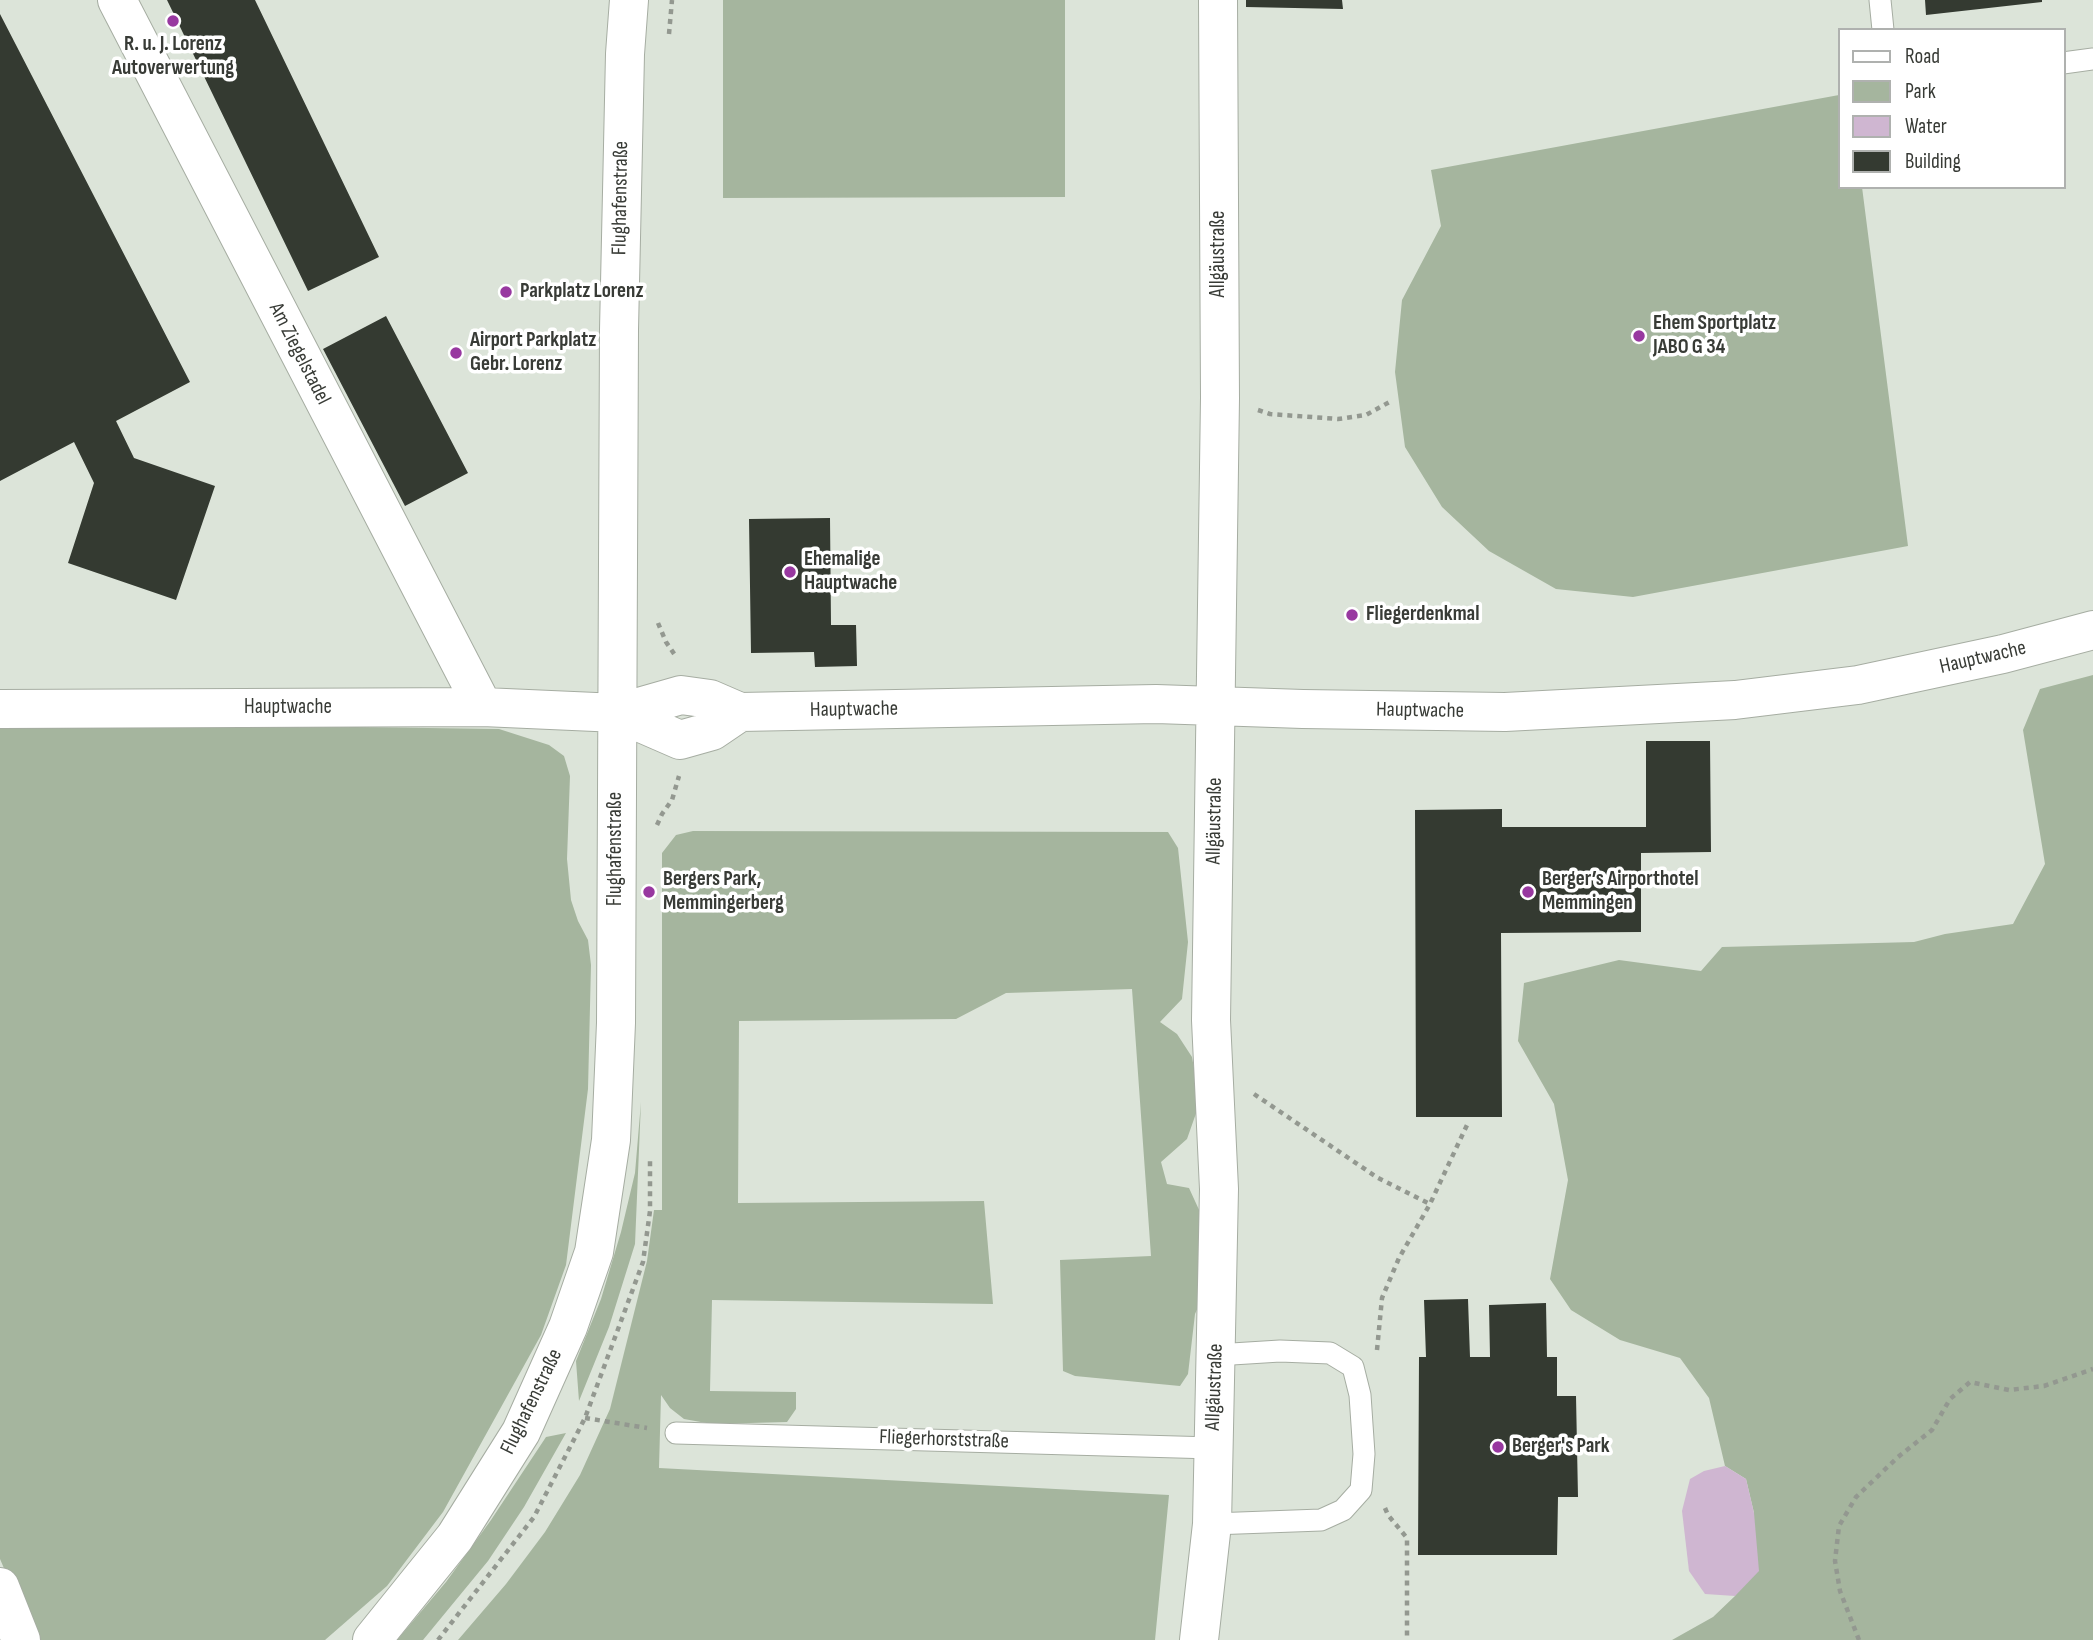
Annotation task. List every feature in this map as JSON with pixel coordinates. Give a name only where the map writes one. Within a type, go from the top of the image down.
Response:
[{"type":"street","name":"Am Ziegelstadel","points":[[117,0],[483,707]]},
{"type":"street","name":"Flughafenstraße","points":[[371,1638],[455,1537],[521,1432],[568,1327],[594,1252],[611,1140],[616,1036],[621,193],[629,0]]},
{"type":"street","name":"Allgäustraße","points":[[1199,1640],[1212,1524],[1219,1189],[1211,1020],[1220,398],[1218,0]]},
{"type":"street","name":"Hauptwache","points":[[0,709],[483,707],[618,713],[681,695],[710,699],[740,712],[1156,704],[1505,712],[1735,700],[1858,685],[2003,654],[2093,630]]},
{"type":"street","points":[[0,1587],[21,1640]]},
{"type":"lane","points":[[1880,0],[1883,28]]},
{"type":"lane","points":[[2065,63],[2093,60]]},
{"type":"lane","points":[[1212,1524],[1321,1520],[1343,1510],[1361,1490],[1364,1454],[1360,1395],[1353,1367],[1330,1353],[1280,1351],[1216,1355]]},
{"type":"lane","name":"Fliegerhorststraße","points":[[676,1433],[1213,1448]]},
{"type":"path","points":[[1220,398],[1270,414],[1338,419],[1366,415],[1394,400]]},
{"type":"path","points":[[1213,1066],[1378,1178],[1430,1203]]},
{"type":"path","points":[[1377,1348],[1382,1298],[1399,1258],[1430,1203],[1467,1125]]},
{"type":"path","points":[[1859,1640],[1840,1591],[1835,1561],[1839,1526],[1856,1497],[1898,1457],[1932,1430],[1950,1399],[1970,1382],[2009,1390],[2043,1385],[2093,1369]]},
{"type":"path","points":[[585,1418],[676,1433]]},
{"type":"green space","points":[[723,0],[1065,0],[1065,197],[723,198]]},
{"type":"green space","name":"Ehem Sportplatz JABO G 34","points":[[1838,95],[1838,189],[1862,189],[1908,546],[1633,597],[1556,589],[1489,551],[1442,507],[1405,447],[1395,372],[1402,300],[1441,226],[1431,170]]},
{"type":"green space","points":[[2093,675],[2093,1640],[1672,1640],[1713,1617],[1735,1596],[1754,1513],[1746,1479],[1725,1466],[1709,1398],[1680,1358],[1620,1340],[1571,1310],[1550,1279],[1568,1180],[1554,1104],[1518,1041],[1524,983],[1619,960],[1701,971],[1722,947],[1914,942],[1945,934],[2013,924],[2045,864],[2023,730],[2040,689]]},
{"type":"green space","points":[[0,728],[499,729],[549,745],[564,756],[570,776],[567,859],[571,900],[588,940],[591,965],[588,1089],[566,1265],[541,1335],[443,1512],[387,1586],[325,1640],[35,1640],[0,1559]]},
{"type":"green space","points":[[693,831],[1168,832],[1178,848],[1188,942],[1182,999],[1160,1022],[1177,1034],[1192,1057],[1200,1102],[1187,1139],[1161,1162],[1167,1184],[1189,1188],[1206,1225],[1208,1285],[1195,1314],[1188,1374],[1180,1386],[1075,1376],[1063,1371],[1060,1260],[1151,1256],[1132,989],[1006,993],[956,1019],[739,1021],[738,1203],[984,1201],[993,1304],[712,1300],[710,1391],[796,1392],[796,1409],[787,1422],[712,1424],[684,1419],[670,1408],[661,1395],[659,1468],[1169,1495],[1155,1640],[458,1640],[506,1584],[545,1532],[580,1475],[610,1409],[647,1261],[654,1210],[662,1210],[662,853],[676,835]]},
{"type":"green space","points":[[641,1102],[635,1244],[609,1327],[579,1401],[576,1361],[601,1299],[621,1232],[635,1173]]},
{"type":"green space","points":[[566,1433],[524,1507],[488,1561],[423,1640],[397,1640],[446,1582],[546,1437]]},
{"type":"water","points":[[1725,1466],[1746,1479],[1754,1513],[1759,1571],[1735,1596],[1705,1594],[1689,1571],[1682,1511],[1690,1479],[1704,1471]]},
{"type":"building","points":[[167,0],[255,0],[379,257],[308,291]]},
{"type":"building","points":[[1246,0],[1342,0],[1343,9],[1246,7]]},
{"type":"building","points":[[1925,0],[2042,0],[2042,2],[1926,15]]},
{"type":"building","points":[[0,14],[190,382],[116,421],[134,458],[215,486],[176,600],[68,563],[94,483],[74,442],[0,481]]},
{"type":"building","points":[[386,316],[468,473],[405,506],[323,349]]},
{"type":"building","name":"Ehemalige Hauptwache","points":[[830,518],[831,625],[856,625],[857,666],[815,667],[814,652],[751,653],[749,519]]},
{"type":"building","name":"Berger’s Airporthotel Memmingen","points":[[1646,741],[1710,741],[1711,852],[1641,853],[1641,932],[1501,933],[1502,1117],[1416,1117],[1415,810],[1502,809],[1502,827],[1646,827]]},
{"type":"building","name":"Berger's Park","points":[[1468,1299],[1470,1357],[1490,1357],[1489,1305],[1546,1303],[1547,1357],[1557,1357],[1557,1396],[1576,1396],[1578,1497],[1558,1497],[1557,1555],[1418,1555],[1419,1357],[1426,1357],[1424,1300]]},
{"type":"place","name":"R. u. J. Lorenz Autoverwertung","points":[[173,21]]},
{"type":"place","name":"Parkplatz Lorenz","points":[[506,292]]},
{"type":"place","name":"Ehem Sportplatz JABO G 34","points":[[1639,336]]},
{"type":"place","name":"Airport Parkplatz Gebr. Lorenz","points":[[456,353]]},
{"type":"place","name":"Ehemalige Hauptwache","points":[[790,572]]},
{"type":"place","name":"Fliegerdenkmal","points":[[1352,615]]},
{"type":"place","name":"Bergers Park, Memmingerberg","points":[[649,892]]},
{"type":"place","name":"Berger’s Airporthotel Memmingen","points":[[1528,892]]},
{"type":"place","name":"Berger's Park","points":[[1498,1447]]}]
